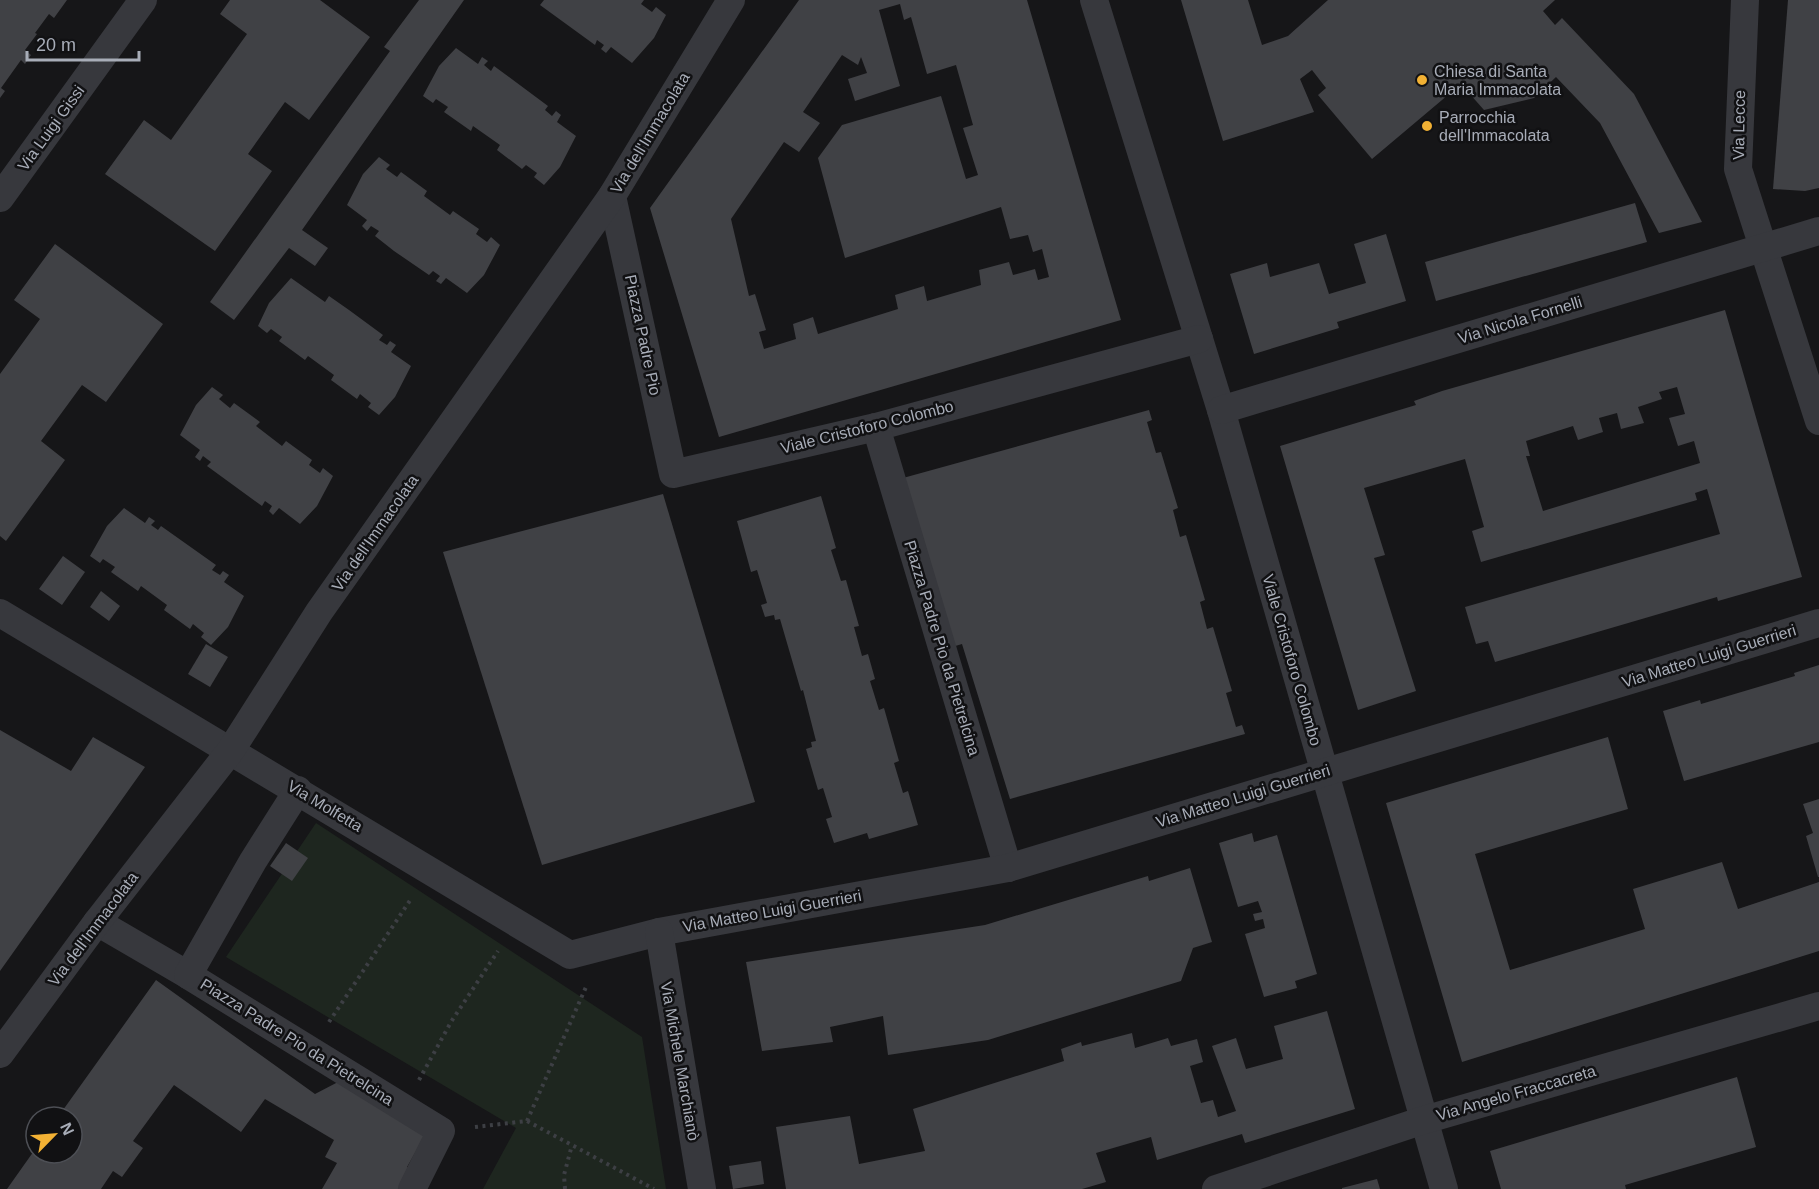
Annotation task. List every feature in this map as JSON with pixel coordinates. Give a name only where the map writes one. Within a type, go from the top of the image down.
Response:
[{"type":"street","name":"Via Luigi Gissi","points":[[0,198],[143,0]]},
{"type":"street","name":"Via dell'Immacolata","points":[[0,1054],[97,922],[231,750],[320,612],[612,196],[731,0]]},
{"type":"street","name":"Viale Cristoforo Colombo","points":[[1094,0],[1221,410],[1444,1189]]},
{"type":"street","name":"Via Lecce","points":[[1745,0],[1738,169],[1762,248]]},
{"type":"street","name":"Piazza Padre Pio","points":[[612,196],[673,474]]},
{"type":"street","name":"Via Nicola Fornelli","points":[[1221,410],[1819,231]]},
{"type":"street","points":[[1762,248],[1819,421]]},
{"type":"street","name":"Viale Cristoforo Colombo","points":[[673,474],[876,427],[1199,339]]},
{"type":"street","name":"Piazza Padre Pio da Pietrelcina","points":[[876,427],[1008,868]]},
{"type":"street","name":"Via Molfetta","points":[[0,613],[570,955],[658,932]]},
{"type":"street","name":"Via Matteo Luigi Guerrieri","points":[[658,932],[1008,868],[1819,623]]},
{"type":"street","points":[[188,975],[253,861],[298,790]]},
{"type":"street","name":"Piazza Padre Pio da Pietrelcina","points":[[97,922],[188,975],[441,1131]]},
{"type":"street","name":"Via Michele Marchianò","points":[[658,932],[702,1189]]},
{"type":"street","name":"Via Angelo Fraccacreta","points":[[1216,1189],[1424,1120],[1819,1006]]},
{"type":"street","points":[[412,1189],[441,1131]]},
{"type":"path","points":[[310,1050],[378,945],[431,871]]},
{"type":"path","points":[[403,1107],[451,1023],[516,922]]},
{"type":"path","points":[[527,1121],[604,946]]},
{"type":"path","points":[[441,1131],[527,1121],[654,1189]]},
{"type":"path","points":[[565,1189],[564,1175],[572,1145]]},
{"type":"shaded area","points":[[316,823],[642,1037],[666,1189],[483,1189],[516,1128],[226,957]]},
{"type":"building","points":[[0,0],[67,0],[54,18],[49,14],[35,33],[37,34],[25,50],[31,55],[25,64],[21,60],[1,88],[5,91],[0,98]]},
{"type":"building","points":[[230,0],[320,0],[370,37],[309,120],[285,102],[248,154],[272,171],[215,251],[105,174],[144,120],[171,140],[247,34],[220,14]]},
{"type":"building","points":[[419,0],[464,0],[302,230],[328,248],[315,266],[289,248],[234,320],[210,302],[390,51],[384,47]]},
{"type":"building","points":[[544,0],[644,0],[641,4],[652,12],[656,7],[666,15],[654,38],[632,63],[611,47],[606,53],[601,49],[604,45],[597,40],[595,45],[540,5]]},
{"type":"building","points":[[799,0],[1027,0],[1121,320],[719,437],[650,208]],"holes":[[[900,4],[904,20],[911,17],[927,74],[956,65],[973,125],[963,128],[978,175],[966,179],[941,96],[842,125],[818,158],[845,258],[1001,207],[1010,239],[1028,235],[1033,252],[1042,249],[1049,277],[1038,280],[1035,269],[1013,275],[1009,262],[979,270],[981,285],[927,301],[924,286],[895,295],[898,309],[818,334],[813,317],[793,324],[796,339],[764,349],[759,332],[766,330],[755,294],[749,296],[731,219],[784,142],[799,152],[820,123],[803,112],[842,55],[858,65],[861,57],[867,73],[848,79],[855,101],[900,86],[879,10]]]},
{"type":"building","points":[[1181,0],[1248,0],[1262,45],[1288,36],[1328,0],[1555,0],[1543,11],[1555,25],[1562,18],[1634,94],[1702,222],[1659,233],[1600,123],[1556,77],[1534,98],[1484,110],[1461,84],[1372,159],[1318,95],[1326,88],[1312,70],[1300,79],[1314,112],[1223,141]]},
{"type":"building","points":[[1788,0],[1819,0],[1819,188],[1805,191],[1773,189]]},
{"type":"building","points":[[456,48],[478,64],[482,57],[488,61],[484,65],[491,71],[494,66],[548,106],[545,110],[552,116],[556,111],[561,115],[557,122],[576,136],[560,167],[544,185],[534,177],[537,173],[526,165],[522,169],[497,150],[500,145],[473,126],[471,131],[444,112],[448,107],[436,99],[433,103],[423,96],[439,66]]},
{"type":"building","points":[[379,157],[390,165],[386,169],[397,177],[401,172],[427,191],[424,196],[450,215],[453,211],[479,229],[476,234],[487,242],[491,237],[500,245],[484,275],[467,293],[446,278],[441,284],[436,281],[440,276],[433,271],[429,275],[394,251],[375,236],[379,231],[371,226],[367,231],[362,226],[367,220],[347,205],[363,174]]},
{"type":"building","points":[[1635,203],[1647,242],[1436,301],[1425,262]]},
{"type":"building","points":[[1386,234],[1406,301],[1337,322],[1339,328],[1254,354],[1230,274],[1267,263],[1270,277],[1319,263],[1329,294],[1366,283],[1354,244]]},
{"type":"building","points":[[55,244],[163,324],[106,402],[82,385],[41,441],[65,460],[6,541],[0,536],[0,374],[40,319],[14,300]]},
{"type":"building","points":[[291,278],[325,302],[329,296],[349,310],[383,335],[379,340],[387,345],[390,341],[396,345],[391,352],[411,366],[395,397],[379,415],[368,407],[371,403],[360,394],[357,399],[331,380],[334,375],[308,356],[305,360],[279,341],[282,337],[271,329],[267,333],[258,326],[269,303]]},
{"type":"building","points":[[1725,310],[1802,577],[1718,601],[1717,597],[1495,662],[1488,641],[1476,644],[1465,607],[1720,534],[1707,489],[1695,493],[1697,500],[1481,562],[1472,531],[1484,527],[1465,459],[1364,488],[1385,555],[1374,558],[1416,691],[1358,710],[1280,446],[1416,405],[1414,401]],"holes":[[[1677,387],[1685,414],[1669,418],[1678,446],[1694,441],[1700,463],[1543,511],[1526,456],[1530,456],[1526,441],[1573,426],[1578,440],[1603,432],[1599,418],[1617,413],[1621,429],[1644,423],[1638,407],[1662,399],[1659,392]]]},
{"type":"building","points":[[212,387],[223,395],[219,399],[230,408],[234,403],[260,422],[256,426],[282,446],[286,441],[312,460],[309,465],[320,473],[323,468],[333,476],[317,506],[300,524],[279,508],[273,515],[269,511],[272,506],[265,501],[262,506],[207,466],[211,462],[203,456],[200,461],[195,457],[200,450],[180,435],[196,405]]},
{"type":"building","points":[[1149,410],[1152,420],[1147,422],[1156,453],[1161,452],[1178,508],[1173,510],[1180,537],[1186,535],[1205,600],[1200,602],[1207,629],[1213,627],[1232,691],[1226,693],[1236,727],[1242,725],[1245,734],[1010,799],[962,644],[952,647],[903,478]]},
{"type":"building","points":[[663,494],[755,802],[542,865],[443,552]]},
{"type":"building","points":[[821,496],[836,548],[831,550],[841,581],[846,580],[859,626],[854,627],[862,656],[868,654],[875,679],[870,681],[879,710],[884,708],[899,761],[894,763],[903,793],[908,791],[918,825],[869,839],[867,833],[834,843],[826,819],[832,817],[823,788],[818,790],[806,749],[812,747],[811,742],[816,741],[803,690],[801,691],[780,619],[775,620],[774,615],[765,617],[761,605],[767,603],[757,570],[751,572],[737,521]]},
{"type":"building","points":[[124,508],[145,523],[149,517],[155,521],[151,525],[158,530],[161,526],[216,565],[212,570],[220,575],[223,571],[229,575],[224,582],[244,596],[228,627],[211,645],[201,637],[204,633],[193,624],[190,629],[164,610],[167,605],[141,586],[138,591],[111,572],[115,567],[103,559],[100,563],[90,556],[107,526]]},
{"type":"building","points":[[63,556],[85,572],[62,605],[39,589]]},
{"type":"building","points":[[101,591],[120,606],[109,621],[90,607]]},
{"type":"building","points":[[206,644],[228,657],[210,687],[188,674]]},
{"type":"building","points":[[1819,665],[1819,742],[1684,781],[1663,711],[1700,700],[1701,704],[1795,676],[1794,673]]},
{"type":"building","points":[[0,730],[71,771],[93,737],[145,767],[0,971]]},
{"type":"building","points":[[1608,737],[1628,809],[1475,854],[1510,970],[1645,929],[1633,889],[1722,862],[1738,909],[1819,882],[1819,951],[1462,1062],[1386,803]]},
{"type":"building","points":[[1819,799],[1818,877],[1806,836],[1813,833],[1803,804]]},
{"type":"building","points":[[1252,833],[1254,842],[1277,835],[1317,974],[1295,981],[1297,988],[1264,997],[1245,934],[1265,928],[1263,919],[1255,921],[1253,914],[1262,912],[1258,901],[1238,907],[1219,843]]},
{"type":"building","points":[[286,843],[308,858],[292,881],[270,866]]},
{"type":"building","points":[[1190,868],[1212,942],[1193,948],[1181,981],[988,1040],[888,1055],[883,1016],[830,1027],[833,1042],[762,1051],[746,962],[985,925],[1148,876],[1149,881]]},
{"type":"building","points":[[156,980],[315,1094],[338,1082],[427,1132],[407,1167],[418,1173],[409,1189],[322,1189],[337,1163],[325,1157],[334,1140],[265,1099],[241,1132],[174,1085],[133,1141],[143,1148],[122,1177],[113,1171],[101,1189],[7,1189],[24,1165],[84,1165],[84,1105],[67,1105]]},
{"type":"building","points":[[1327,1011],[1355,1109],[1245,1143],[1242,1134],[1157,1160],[1151,1137],[1096,1153],[1106,1182],[1082,1189],[786,1189],[776,1127],[850,1116],[859,1164],[925,1151],[913,1109],[1064,1061],[1061,1049],[1081,1042],[1082,1046],[1132,1033],[1135,1048],[1168,1038],[1171,1046],[1197,1039],[1203,1062],[1190,1066],[1201,1103],[1213,1100],[1218,1117],[1236,1111],[1212,1046],[1236,1038],[1246,1069],[1283,1059],[1274,1026]]},
{"type":"building","points":[[1737,1077],[1756,1147],[1625,1185],[1626,1189],[1501,1189],[1490,1151]]},
{"type":"building","points":[[761,1161],[764,1184],[733,1189],[729,1166]]},
{"type":"building","points":[[1377,1179],[1380,1189],[1342,1189],[1342,1188]]},
{"type":"place","name":"Chiesa di Santa Maria Immacolata","points":[[1422,80]]},
{"type":"place","name":"Parrocchia dell'Immacolata","points":[[1427,126]]}]
